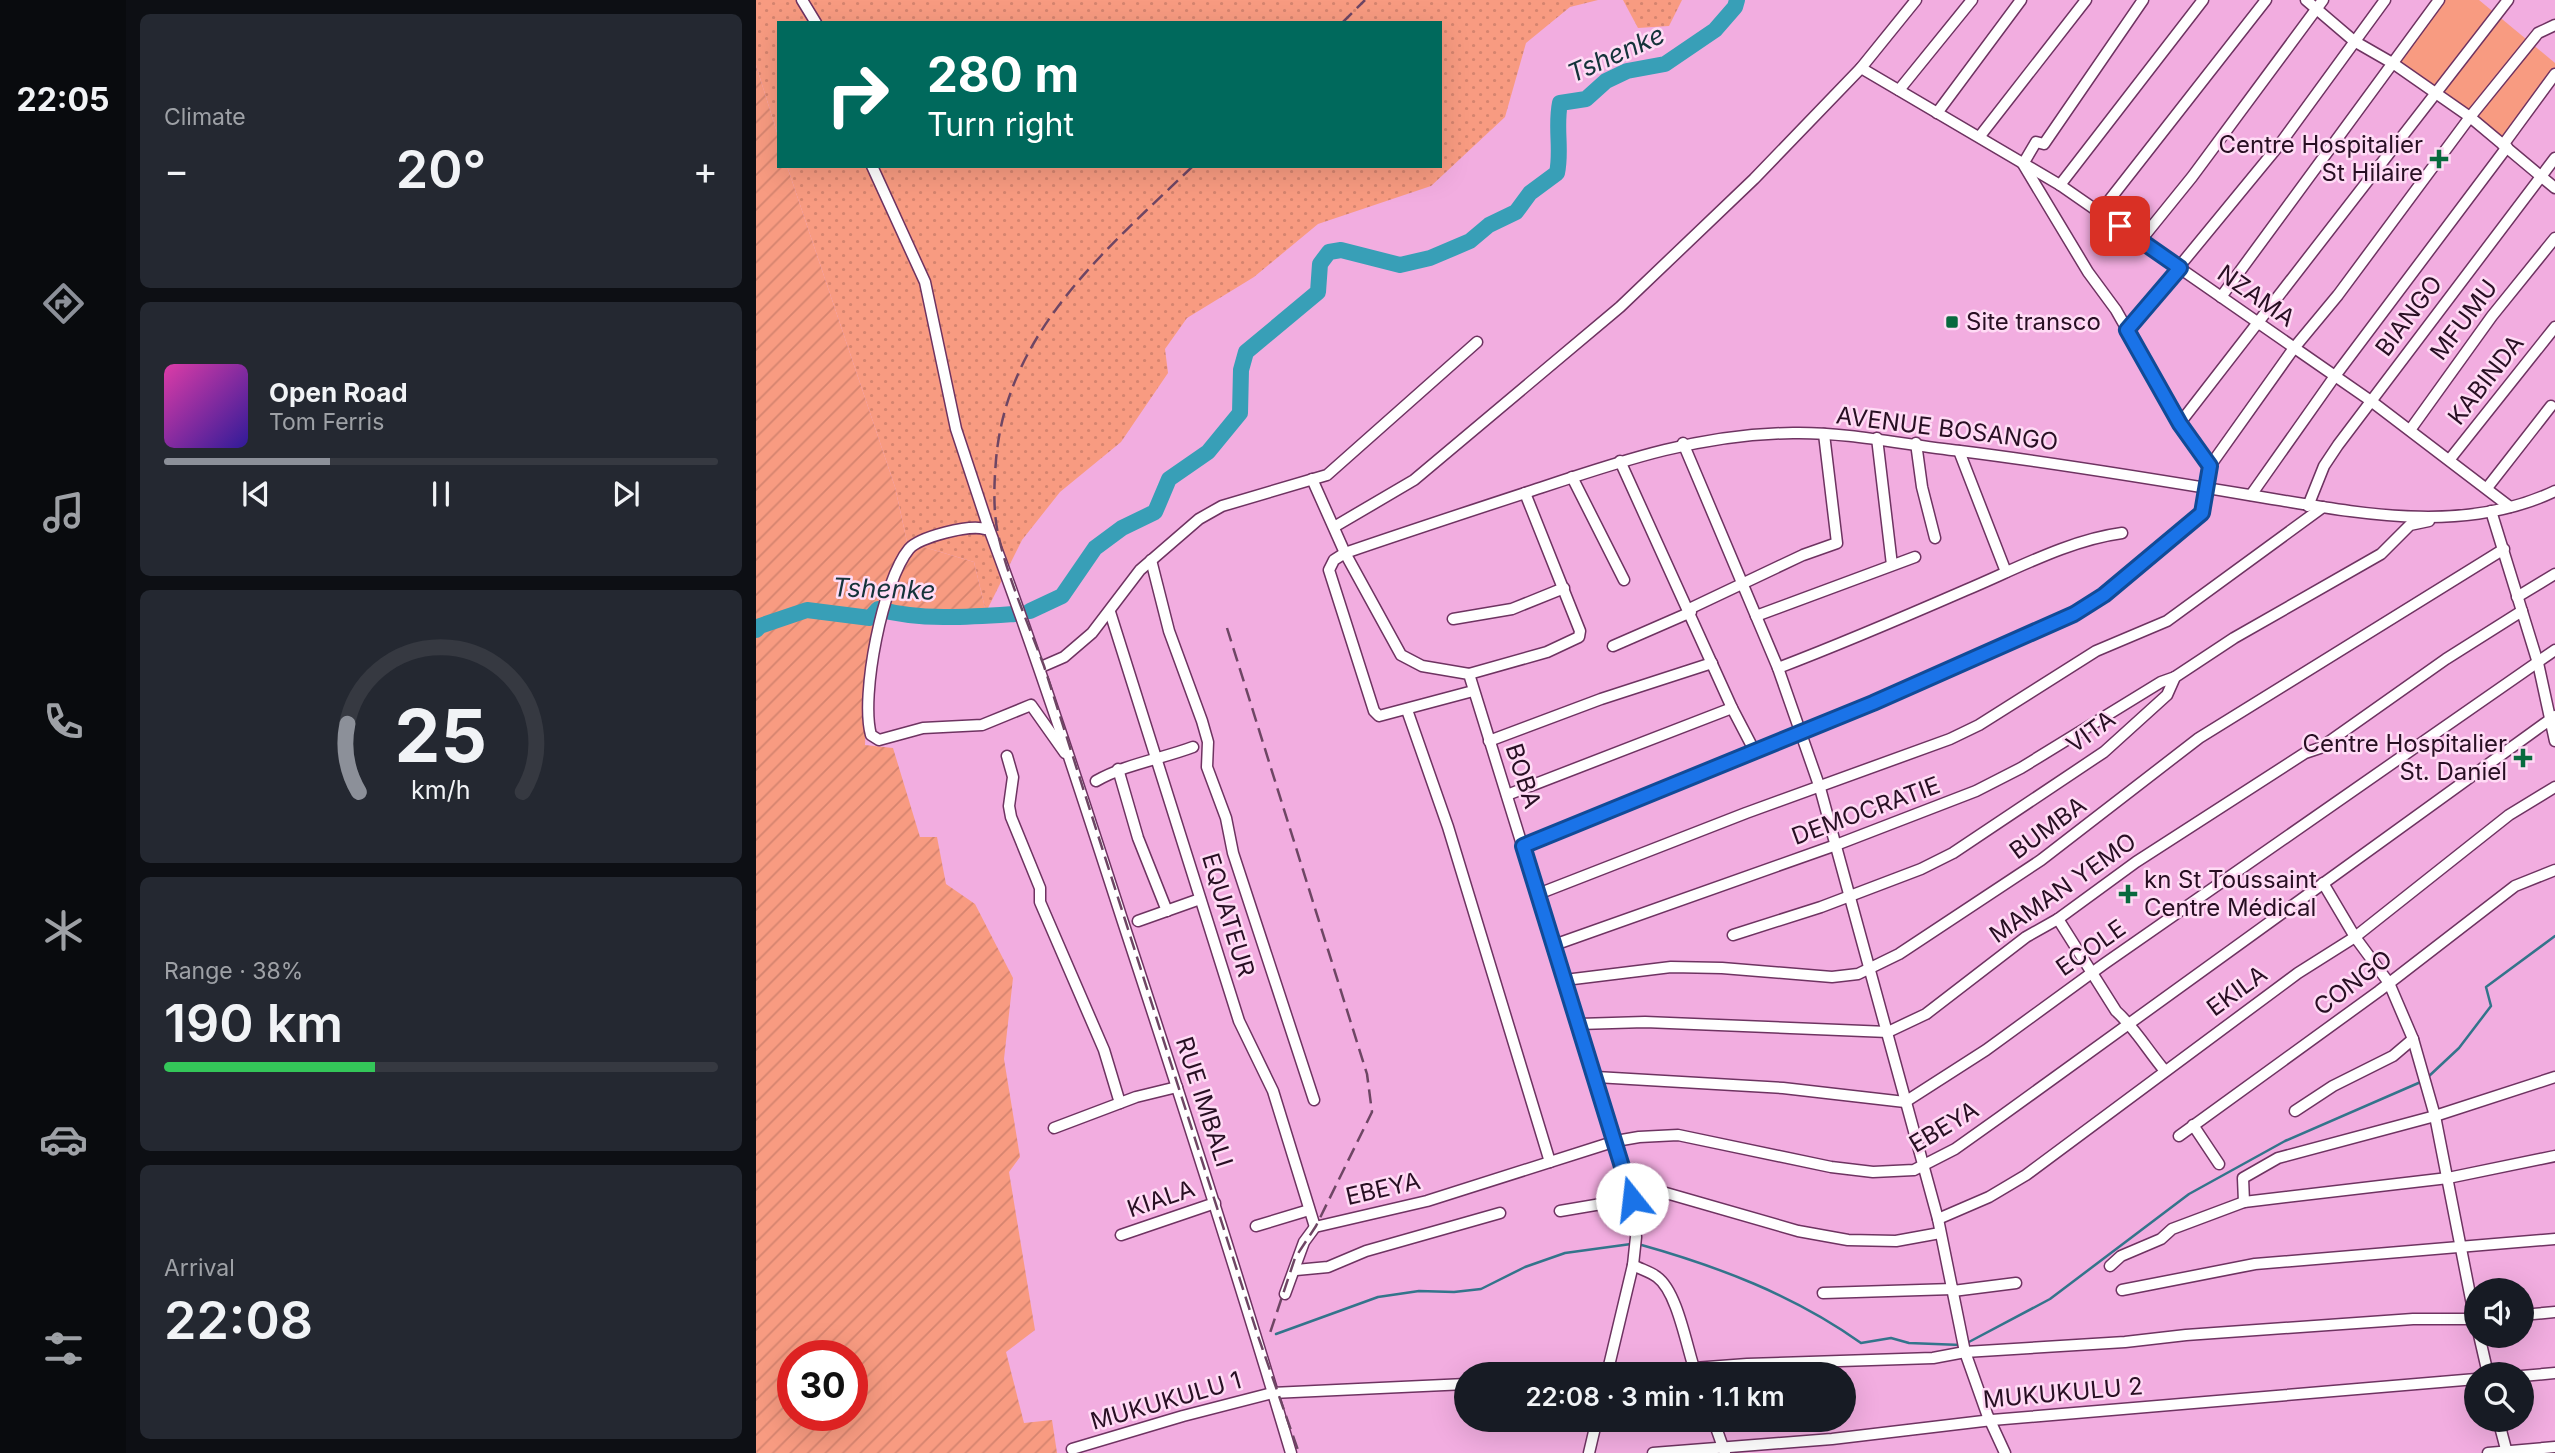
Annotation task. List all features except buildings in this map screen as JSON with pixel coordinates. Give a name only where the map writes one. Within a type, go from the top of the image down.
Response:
[{"type":"street","points":[[802,0],[815,21]]},
{"type":"street","points":[[1334,527],[1414,480],[1620,307],[1754,180],[1861,68],[1916,0]]},
{"type":"street","points":[[1899,90],[1972,0]]},
{"type":"street","points":[[1937,113],[2021,0]]},
{"type":"street","points":[[1980,136],[2086,0]]},
{"type":"street","points":[[2143,0],[2044,144],[2036,142],[2023,164],[2127,330],[2180,424],[2210,466]]},
{"type":"street","points":[[2060,185],[2203,0]]},
{"type":"street","points":[[2100,212],[2266,0]]},
{"type":"street","points":[[2306,0],[2319,4],[2354,41],[2394,64],[2470,117],[2555,188]]},
{"type":"street","points":[[2127,330],[2280,144],[2385,0]]},
{"type":"street","points":[[2221,297],[2440,0]]},
{"type":"street","points":[[2180,424],[2508,0]]},
{"type":"street","points":[[2141,240],[2192,177],[2319,4]]},
{"type":"street","points":[[1523,846],[1984,656],[2089,606],[2202,513],[2210,466],[2294,348],[2338,295],[2470,117],[2538,33],[2555,25]]},
{"type":"street","name":"NZAMA","points":[[1861,68],[1980,136],[2100,212],[2371,401],[2451,459],[2510,507]]},
{"type":"street","points":[[2251,495],[2555,74]]},
{"type":"street","name":"BIANGO","points":[[2308,506],[2324,466],[2555,158]]},
{"type":"street","name":"RUE IMBALI","points":[[873,168],[926,282],[956,429],[988,526],[1041,667],[1215,1203],[1291,1453]]},
{"type":"street","name":"MFUMU","points":[[2410,430],[2492,316],[2555,237]]},
{"type":"street","name":"KABINDA","points":[[2451,459],[2555,327]]},
{"type":"street","points":[[1041,667],[1064,657],[1077,646],[1111,612],[1140,570],[1199,519],[1222,506],[1327,475],[1477,342]]},
{"type":"street","points":[[2487,488],[2551,406]]},
{"type":"street","points":[[1613,646],[1743,583],[1837,542],[1824,434]]},
{"type":"street","name":"AVENUE BOSANGO","points":[[1345,553],[1620,461],[1683,443],[1725,436],[1824,434],[1877,438],[1994,454],[2308,506],[2442,518],[2510,507],[2555,491]]},
{"type":"street","points":[[1877,438],[1892,565]]},
{"type":"street","points":[[1683,443],[1777,668],[1820,788],[1868,970],[1925,1167],[1965,1352],[2005,1453]]},
{"type":"street","points":[[1916,443],[1922,486],[1936,538]]},
{"type":"street","points":[[1959,451],[2006,572]]},
{"type":"street","points":[[1620,461],[1732,708],[1755,752]]},
{"type":"street","points":[[1572,477],[1624,580]]},
{"type":"street","points":[[1312,479],[1345,553],[1401,655],[1422,666],[1469,674],[1547,652],[1576,640],[1580,631],[1525,493]]},
{"type":"street","points":[[1538,894],[1746,813],[1950,740],[1979,725],[2096,651],[2167,621],[2323,507]]},
{"type":"street","points":[[2491,510],[2538,663],[2552,717],[2555,741]]},
{"type":"street","name":"VITA","points":[[1733,935],[1849,896],[1939,861],[2014,813],[2131,730],[2167,695],[2175,677],[2234,638],[2381,554],[2410,525],[2442,518]]},
{"type":"street","points":[[988,526],[985,529],[968,527],[912,545],[895,572],[872,653],[869,731],[874,739],[897,736],[923,728],[982,725],[1031,705],[1073,765]]},
{"type":"street","points":[[1777,668],[1848,642],[2006,572],[2100,536],[2122,533]]},
{"type":"street","name":"BUMBA","points":[[1566,979],[1671,967],[1722,968],[1832,977],[1868,970],[1909,947],[2041,860],[2199,738],[2504,549]]},
{"type":"street","points":[[1345,553],[1334,559],[1329,570],[1374,710],[1379,716],[1386,717],[1474,691]]},
{"type":"street","points":[[1756,616],[1915,557]]},
{"type":"street","points":[[1151,560],[1169,631],[1208,742],[1207,767],[1226,818],[1233,853],[1314,1100]]},
{"type":"street","points":[[2517,597],[2555,574]]},
{"type":"street","points":[[1453,619],[1512,609],[1564,588]]},
{"type":"street","name":"MAMAN YEMO","points":[[1579,1024],[1645,1022],[1888,1032],[1926,1014],[2026,937],[2058,919],[2136,863],[2305,753],[2320,748],[2446,659],[2522,611]]},
{"type":"street","name":"EQUATEUR","points":[[1111,612],[1239,1021],[1273,1091],[1315,1227]]},
{"type":"street","name":"ECOLE","points":[[1905,1102],[1986,1050],[2092,972],[2555,650]]},
{"type":"street","points":[[1489,741],[1601,699],[1712,663]]},
{"type":"street","name":"BOBA","points":[[1469,674],[1566,979],[1632,1199],[1636,1237],[1633,1265],[1610,1362]]},
{"type":"street","name":"DEMOCRATIE","points":[[1554,945],[1836,845],[1976,791],[2021,768],[2161,682],[2175,677]]},
{"type":"street","points":[[1507,795],[1732,708]]},
{"type":"street","points":[[1407,710],[1448,827],[1550,1162]]},
{"type":"street","name":"EBEYA","points":[[1315,1227],[1427,1201],[1616,1141],[1678,1135],[1831,1167],[1896,1172],[1925,1167],[1955,1149],[2552,717]]},
{"type":"street","points":[[1096,781],[1118,769],[1158,760],[1193,747]]},
{"type":"street","points":[[1007,756],[1013,777],[1009,806],[1014,826],[1035,876],[1040,902],[1104,1050],[1120,1103]]},
{"type":"street","points":[[1118,769],[1141,846],[1167,911]]},
{"type":"street","name":"EKILA","points":[[1938,1219],[1989,1197],[2026,1175],[2298,973],[2355,937],[2509,815],[2555,787]]},
{"type":"street","name":"CONGO","points":[[2179,1136],[2389,983],[2515,886],[2555,870]]},
{"type":"street","points":[[2323,883],[2355,937],[2389,983],[2413,1039],[2435,1116],[2467,1278]]},
{"type":"street","points":[[1138,921],[1200,899]]},
{"type":"street","points":[[2058,919],[2116,1011],[2130,1023],[2165,1070]]},
{"type":"street","points":[[2295,1111],[2333,1086],[2393,1056],[2413,1039]]},
{"type":"street","points":[[1596,1077],[1783,1088],[1905,1102]]},
{"type":"street","points":[[2244,1202],[2243,1178],[2278,1158],[2435,1116],[2555,1077]]},
{"type":"street","points":[[1054,1128],[1120,1103],[1177,1087]]},
{"type":"street","points":[[2193,1125],[2219,1164]]},
{"type":"street","points":[[2110,1266],[2120,1256],[2161,1238],[2172,1229],[2244,1202],[2448,1178],[2555,1157]]},
{"type":"street","points":[[1560,1212],[1666,1193],[1798,1231],[1848,1240],[1896,1241],[1940,1233]]},
{"type":"street","name":"KIALA","points":[[1121,1235],[1215,1203]]},
{"type":"street","points":[[1256,1226],[1309,1210]]},
{"type":"street","points":[[1296,1270],[1328,1267],[1366,1251],[1500,1213]]},
{"type":"street","points":[[1285,1294],[1304,1242],[1315,1227]]},
{"type":"street","points":[[2122,1290],[2255,1264],[2324,1256],[2461,1249],[2555,1239]]},
{"type":"street","points":[[1633,1265],[1658,1277],[1665,1288],[1678,1316],[1692,1362]]},
{"type":"street","points":[[1823,1293],[1953,1290],[2016,1283]]},
{"type":"street","points":[[2534,1314],[2555,1312]]},
{"type":"street","points":[[1856,1362],[2413,1319],[2464,1321]]},
{"type":"street","points":[[2534,1375],[2555,1373]]},
{"type":"street","name":"MUKUKULU 2","points":[[1653,1453],[1724,1450],[1992,1420],[2464,1381]]},
{"type":"street","name":"MUKUKULU 1","points":[[1072,1449],[1182,1416],[1272,1393],[1454,1385]]},
{"type":"street","points":[[1589,1453],[1594,1432]]},
{"type":"street","points":[[1718,1432],[1724,1450]]},
{"type":"street","points":[[2502,1432],[2507,1452]]},
{"type":"street","points":[[2488,1453],[2555,1447]]},
{"type":"shaded area","points":[[756,0],[1598,0],[1570,7],[1526,43],[1505,117],[1431,186],[1318,224],[1254,277],[1187,318],[1165,349],[1168,373],[1121,442],[1060,492],[1022,540],[986,612],[974,562],[907,542],[895,487],[788,168],[1442,168],[1442,21],[777,21],[777,133],[756,65]]},
{"type":"shaded area","points":[[1623,0],[1682,0],[1669,26],[1638,28]]},
{"type":"shaded area","points":[[2443,0],[2479,0],[2555,63],[2555,77],[2502,148],[2398,62]]},
{"type":"shaded area","points":[[756,65],[777,133],[777,168],[788,168],[895,487],[907,542],[974,562],[986,612],[892,611],[869,647],[865,745],[893,748],[920,837],[937,837],[946,884],[975,904],[1013,978],[1004,1059],[1020,1157],[1009,1172],[1035,1330],[1006,1352],[1024,1423],[1052,1420],[1057,1453],[756,1453]]},
{"type":"waterway","name":"Tshenke","points":[[1030,611],[1062,596],[1095,548],[1122,528],[1155,512],[1169,479],[1208,452],[1240,413],[1241,370],[1246,352],[1318,292],[1320,264],[1329,252],[1341,250],[1400,265],[1430,258],[1470,241],[1489,225],[1516,212],[1530,193],[1557,173],[1560,103],[1586,99],[1606,81],[1627,71],[1665,64],[1715,30],[1735,7],[1737,0]]},
{"type":"waterway","name":"Tshenke","points":[[756,630],[760,626],[807,610],[870,618],[878,609],[929,617],[1015,614]]},
{"type":"waterway","points":[[2428,1077],[2459,1048],[2491,1006],[2486,987],[2555,936]]},
{"type":"waterway","points":[[1967,1343],[2050,1299],[2189,1194],[2285,1141],[2423,1081]]},
{"type":"waterway","points":[[1276,1334],[1378,1297],[1419,1291],[1454,1292],[1481,1289],[1525,1267],[1565,1253],[1631,1244]]},
{"type":"waterway","points":[[1638,1244],[1726,1272],[1782,1296],[1861,1343],[1891,1338],[1909,1343],[1961,1345]]},
{"type":"railway","points":[[1344,21],[1365,0]]},
{"type":"railway","points":[[1191,168],[1095,262],[1040,332],[1019,371],[1004,414],[996,460],[995,516],[1007,568],[1044,666],[1258,1336],[1299,1453]]},
{"type":"railway","points":[[1227,628],[1367,1074],[1372,1112],[1316,1226],[1295,1258],[1270,1333]]},
{"type":"place","name":"Centre Hospitalier St Hilaire","points":[[2439,159]]},
{"type":"place","name":"Site transco","points":[[1952,322]]},
{"type":"place","name":"Centre Hospitalier St. Daniel","points":[[2523,758]]},
{"type":"place","name":"kn St Toussaint Centre Médical","points":[[2128,894]]},
{"type":"route","points":[[1632,1199],[1523,846],[1873,703],[2074,614],[2104,595],[2202,513],[2210,466],[2180,424],[2127,330],[2180,268],[2120,226]]}]
